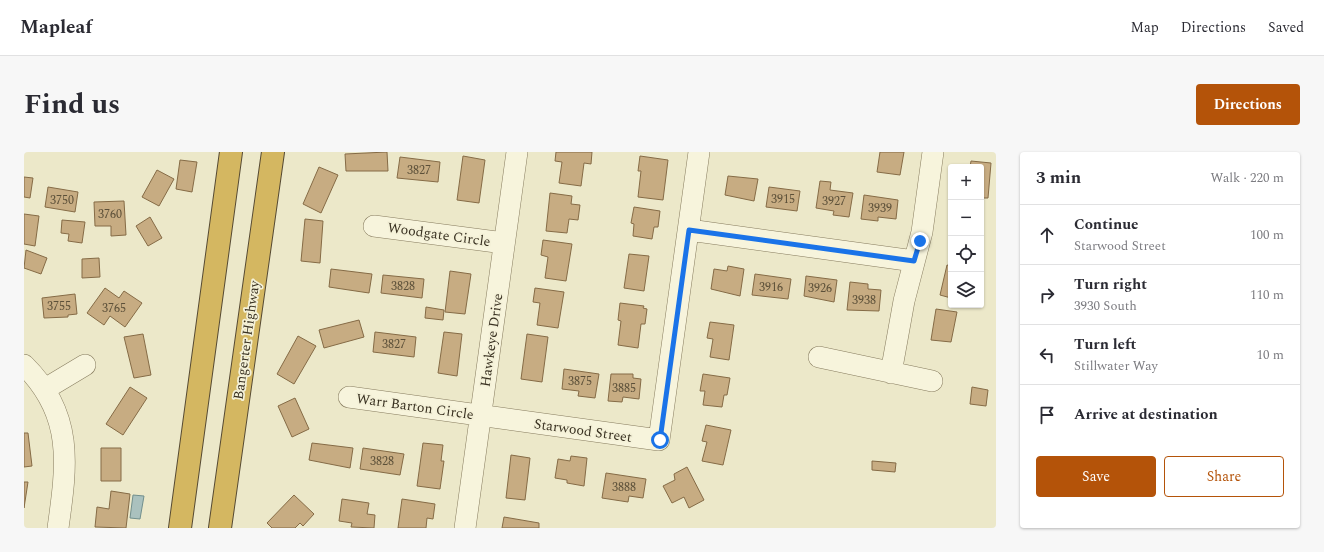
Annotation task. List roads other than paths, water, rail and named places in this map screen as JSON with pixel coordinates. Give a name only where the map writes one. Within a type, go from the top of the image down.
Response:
[{"type":"highway","points":[[180,528],[231,152]]},
{"type":"highway","name":"Bangerter Highway","points":[[220,528],[273,152]]},
{"type":"street","name":"Hawkeye Drive","points":[[465,528],[517,152]]},
{"type":"street","name":"Starwood Street","points":[[481,416],[660,440],[699,152]]},
{"type":"street","points":[[891,373],[904,301],[922,232],[933,152]]},
{"type":"street","name":"Woodgate Circle","points":[[374,226],[504,243]]},
{"type":"street","points":[[689,230],[914,261]]},
{"type":"street","points":[[818,357],[932,382]]},
{"type":"street","points":[[24,365],[45,389],[59,423],[65,455],[58,528]]},
{"type":"street","points":[[45,389],[85,365]]},
{"type":"street","name":"Warr Barton Circle","points":[[349,397],[481,416]]},
{"type":"water","points":[[133,495],[144,496],[140,519],[130,518]]}]
